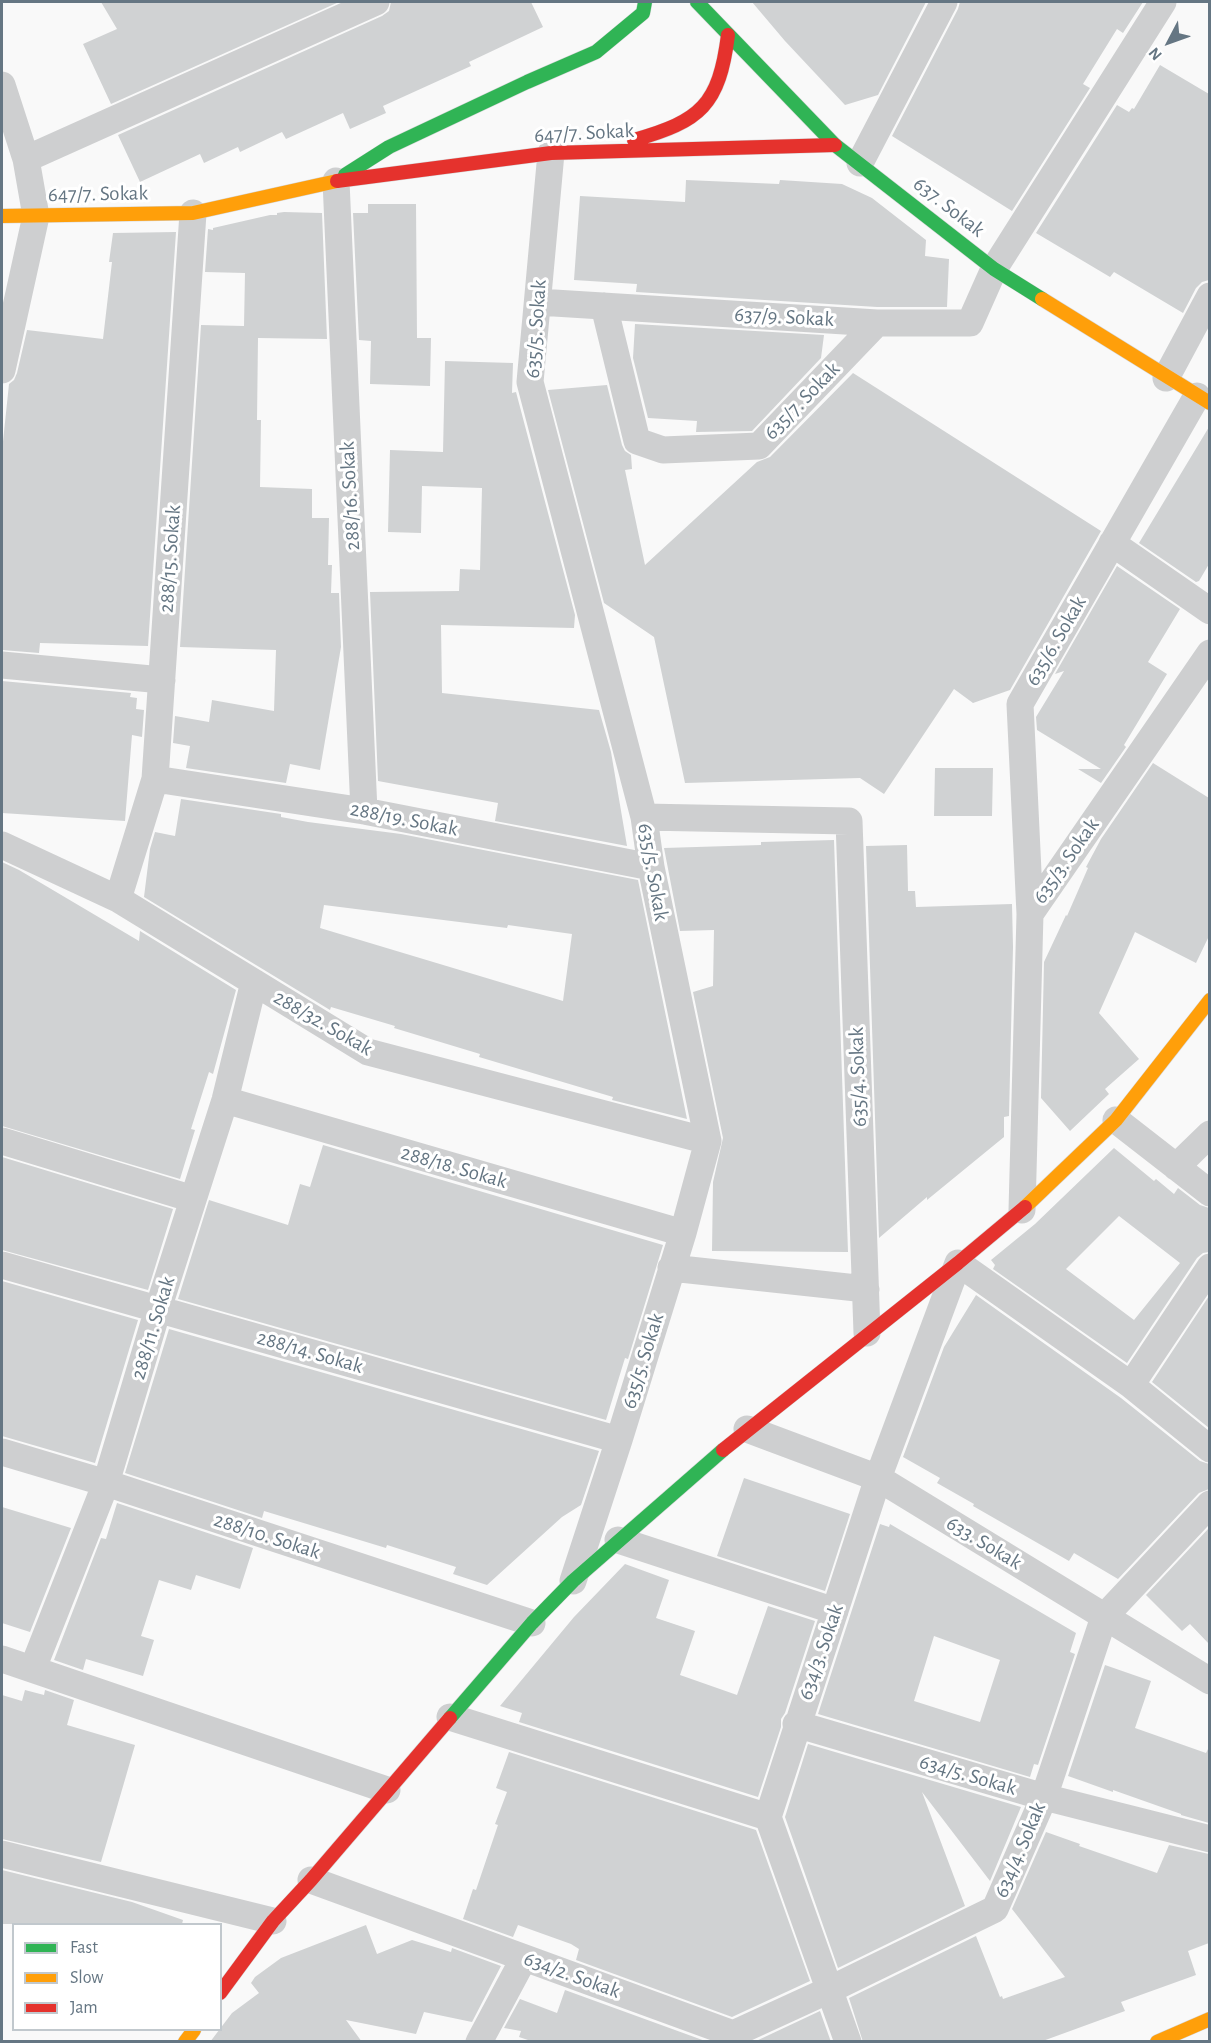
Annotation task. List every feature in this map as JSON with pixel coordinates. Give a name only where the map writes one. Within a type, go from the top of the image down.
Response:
[{"type":"street","points":[[26,159],[376,2]]},
{"type":"street","name":"647/7. Sokak","points":[[336,181],[389,147],[596,52],[643,12],[645,2]]},
{"type":"street","name":"637. Sokak","points":[[697,2],[835,145],[994,269],[1203,400]]},
{"type":"street","points":[[860,163],[945,2]]},
{"type":"street","points":[[994,269],[1163,2]]},
{"type":"street","points":[[586,153],[670,130],[704,108],[720,81],[728,35]]},
{"type":"street","points":[[2,85],[26,159],[36,216],[2,370]]},
{"type":"street","name":"647/7. Sokak","points":[[2,216],[193,213],[336,181],[550,153],[835,145]]},
{"type":"street","name":"635/5. Sokak","points":[[550,153],[530,382],[644,817],[651,867],[708,1141],[672,1268],[573,1581]]},
{"type":"street","name":"288/16. Sokak","points":[[336,181],[364,811]]},
{"type":"street","name":"288/15. Sokak","points":[[118,899],[155,779],[193,213]]},
{"type":"street","name":"637/9. Sokak","points":[[538,302],[877,323],[970,323],[994,269]]},
{"type":"street","points":[[1166,378],[1209,296]]},
{"type":"street","name":"635/7. Sokak","points":[[604,306],[637,441],[663,450],[759,446],[877,323]]},
{"type":"street","name":"635/6. Sokak","points":[[1030,914],[1020,704],[1112,543],[1203,400]]},
{"type":"street","points":[[1112,543],[1209,611]]},
{"type":"street","name":"635/3. Sokak","points":[[1022,1210],[1030,914],[1209,653]]},
{"type":"street","points":[[2,664],[162,680]]},
{"type":"street","name":"288/19. Sokak","points":[[155,779],[364,811],[651,867]]},
{"type":"street","name":"635/4. Sokak","points":[[644,817],[849,821],[867,1333]]},
{"type":"street","name":"288/32. Sokak","points":[[2,845],[118,899],[368,1052],[708,1141]]},
{"type":"street","name":"288/11. Sokak","points":[[33,1668],[106,1484],[158,1308],[225,1100],[254,982]]},
{"type":"street","points":[[222,1990],[273,1921],[532,1623],[573,1581],[747,1429],[1022,1210],[1116,1120],[1209,1000]]},
{"type":"street","name":"288/18. Sokak","points":[[225,1100],[682,1233]]},
{"type":"street","points":[[1116,1120],[1209,1193]]},
{"type":"street","points":[[1176,1167],[1209,1134]]},
{"type":"street","points":[[2,1141],[193,1199]]},
{"type":"street","points":[[958,1263],[1131,1385],[1209,1449]]},
{"type":"street","name":"634/3. Sokak","points":[[768,1817],[796,1724],[878,1478],[958,1263]]},
{"type":"street","name":"288/14. Sokak","points":[[2,1265],[619,1440]]},
{"type":"street","points":[[672,1268],[866,1289]]},
{"type":"street","points":[[1131,1385],[1209,1268]]},
{"type":"street","name":"633. Sokak","points":[[747,1429],[878,1478],[1209,1681]]},
{"type":"street","name":"288/10. Sokak","points":[[2,1452],[532,1623]]},
{"type":"street","points":[[1104,1617],[1209,1504]]},
{"type":"street","points":[[618,1540],[835,1611]]},
{"type":"street","name":"634/4. Sokak","points":[[829,1990],[995,1909],[1044,1797],[1104,1617]]},
{"type":"street","points":[[2,1659],[387,1790]]},
{"type":"street","points":[[450,1717],[768,1817],[848,2042]]},
{"type":"street","name":"634/5. Sokak","points":[[796,1724],[1044,1797],[1209,1839]]},
{"type":"street","points":[[2,1854],[273,1921]]},
{"type":"street","name":"634/2. Sokak","points":[[311,1880],[734,2034],[829,1990]]},
{"type":"street","points":[[479,2042],[524,1958]]},
{"type":"street","points":[[1157,2042],[1209,2019]]},
{"type":"building","points":[[101,2],[339,2],[111,104],[83,44],[117,29]]},
{"type":"building","points":[[391,2],[531,2],[543,27],[469,62],[471,66],[383,106],[386,113],[350,129],[343,113],[286,139],[282,132],[240,152],[238,147],[204,163],[200,154],[140,182],[118,135],[382,16],[389,11]]},
{"type":"building","points":[[752,2],[926,2],[878,95],[845,105]]},
{"type":"building","points":[[960,2],[1143,2],[1123,33],[1117,29],[1083,84],[1090,88],[1012,211],[892,136]]},
{"type":"building","points":[[1160,65],[1209,94],[1209,280],[1202,282],[1196,288],[1183,313],[1114,272],[1110,277],[1036,233],[1117,105],[1129,112],[1132,108],[1134,109]]},
{"type":"building","points":[[686,180],[779,184],[780,180],[842,184],[872,198],[926,240],[925,256],[949,259],[947,307],[877,307],[636,292],[637,284],[574,280],[580,196],[685,202]]},
{"type":"building","points":[[368,204],[416,204],[417,338],[431,338],[430,386],[370,384],[371,341],[359,340],[353,213],[368,213]]},
{"type":"building","points":[[284,212],[322,213],[327,339],[258,338],[257,420],[261,420],[260,487],[312,489],[312,518],[329,518],[328,565],[332,565],[331,593],[339,593],[341,647],[320,770],[290,764],[286,783],[186,768],[190,746],[173,743],[175,716],[209,722],[212,700],[274,711],[276,650],[180,647],[201,325],[244,326],[245,273],[205,272],[208,229],[213,230],[213,228]]},
{"type":"building","points":[[176,232],[148,646],[40,643],[39,653],[2,650],[2,451],[9,384],[17,373],[27,330],[103,339],[113,233]]},
{"type":"building","points":[[635,324],[824,335],[821,358],[752,431],[696,432],[697,421],[648,418],[633,358]]},
{"type":"building","points":[[445,361],[513,363],[512,393],[516,392],[575,615],[574,628],[441,625],[442,693],[599,710],[611,752],[627,846],[495,821],[498,803],[378,781],[370,592],[459,591],[460,569],[480,570],[482,488],[422,486],[421,533],[388,532],[390,450],[443,452]]},
{"type":"building","points":[[853,373],[1101,531],[1010,690],[973,703],[954,689],[884,794],[860,778],[685,783],[654,637],[604,603],[548,390],[607,385],[622,445],[631,455],[632,469],[625,470],[645,565],[757,462],[770,457]]},
{"type":"building","points":[[1209,427],[1209,564],[1199,581],[1196,582],[1139,543]]},
{"type":"building","points":[[1117,566],[1180,609],[1148,662],[1167,674],[1124,745],[1126,747],[1101,783],[1078,769],[1101,769],[1037,730],[1036,717],[1064,671],[1055,674]]},
{"type":"building","points":[[2,681],[131,693],[130,697],[137,698],[136,709],[144,710],[142,737],[132,735],[125,821],[2,813]]},
{"type":"building","points":[[1153,763],[1209,798],[1209,936],[1196,963],[1135,932],[1099,1013],[1139,1059],[1105,1089],[1109,1094],[1070,1131],[1041,1098],[1044,962],[1067,916],[1088,868],[1086,867],[1101,839]]},
{"type":"building","points":[[935,768],[993,768],[992,816],[934,816]]},
{"type":"building","points":[[181,799],[281,814],[281,817],[308,822],[401,834],[638,880],[687,1119],[612,1100],[613,1097],[479,1057],[480,1054],[394,1028],[395,1026],[331,1007],[330,1010],[144,897],[150,849],[155,832],[175,836]],"holes":[[[324,905],[507,928],[508,925],[572,934],[563,1001],[320,928]]]},
{"type":"building","points":[[834,840],[848,1252],[712,1251],[713,1182],[723,1138],[693,992],[713,986],[714,930],[680,931],[664,848]]},
{"type":"building","points":[[907,845],[908,891],[915,891],[916,907],[1012,904],[1009,1116],[1004,1117],[1004,1137],[879,1238],[866,846]]},
{"type":"building","points":[[2,862],[139,941],[140,931],[236,990],[213,1074],[209,1072],[191,1129],[195,1130],[180,1179],[2,1126]]},
{"type":"building","points":[[323,1145],[663,1245],[628,1359],[625,1358],[606,1420],[178,1299],[209,1200],[288,1225],[300,1184],[310,1187]]},
{"type":"building","points":[[1114,1148],[1154,1181],[1156,1179],[1174,1194],[1178,1188],[1200,1205],[1209,1208],[1209,1252],[1197,1258],[1127,1363],[993,1269],[995,1265],[991,1260],[1035,1224]],"holes":[[[1119,1216],[1180,1263],[1134,1320],[1066,1269]]]},
{"type":"building","points":[[2,1157],[173,1209],[148,1290],[2,1250]]},
{"type":"building","points":[[2,1281],[138,1320],[95,1463],[2,1436]]},
{"type":"building","points":[[976,1295],[1121,1398],[1200,1461],[1209,1464],[1209,1489],[1199,1493],[1118,1579],[1074,1553],[1069,1561],[973,1506],[974,1504],[937,1483],[940,1478],[903,1457],[944,1347]]},
{"type":"building","points":[[1209,1296],[1209,1428],[1152,1382]]},
{"type":"building","points":[[169,1329],[599,1451],[581,1505],[562,1517],[487,1585],[453,1574],[456,1567],[387,1545],[386,1548],[264,1511],[262,1518],[125,1473]]},
{"type":"building","points":[[744,1478],[850,1514],[825,1591],[717,1556]]},
{"type":"building","points":[[117,1503],[253,1548],[240,1589],[196,1575],[191,1590],[159,1580],[141,1636],[154,1640],[143,1676],[86,1659],[83,1670],[54,1660],[101,1538],[106,1539]]},
{"type":"building","points":[[2,1507],[71,1528],[30,1632],[2,1623]]},
{"type":"building","points":[[880,1524],[889,1527],[890,1524],[1076,1633],[1070,1652],[1075,1654],[1038,1765],[1034,1764],[1030,1777],[818,1714]],"holes":[[[934,1636],[1000,1660],[980,1722],[914,1701]]]},
{"type":"building","points":[[1209,1528],[1209,1644],[1190,1624],[1182,1631],[1146,1595]]},
{"type":"building","points":[[625,1564],[669,1580],[656,1618],[695,1631],[680,1675],[737,1695],[768,1606],[815,1621],[785,1713],[781,1719],[781,1727],[758,1797],[519,1722],[522,1713],[500,1706],[574,1617]]},
{"type":"building","points":[[1105,1665],[1151,1681],[1135,1728],[1206,1753],[1209,1747],[1209,1823],[1068,1776]]},
{"type":"building","points":[[25,1690],[44,1695],[45,1690],[74,1700],[67,1725],[135,1745],[101,1862],[2,1839],[2,1695],[22,1701]]},
{"type":"building","points":[[808,1744],[1021,1807],[990,1881],[922,1792],[965,1906],[838,1968],[785,1817]]},
{"type":"building","points":[[509,1752],[756,1830],[810,1981],[732,2017],[576,1960],[579,1949],[571,1944],[518,1925],[513,1937],[463,1919],[473,1889],[476,1890],[498,1825],[495,1824],[507,1792],[496,1788]]},
{"type":"building","points":[[1046,1832],[1157,1873],[1169,1845],[1209,1854],[1209,1943],[1188,1951],[1196,1975],[1121,2002],[1125,2011],[1040,2042],[863,2042],[849,1998],[976,1936],[1000,1997],[1002,1996],[1003,1999],[1065,1977],[1012,1909]]},
{"type":"building","points":[[2,1870],[132,1902],[183,1920],[182,1923],[2,1924]]},
{"type":"building","points":[[366,1925],[377,1954],[412,1940],[451,1952],[452,1948],[501,1966],[472,2022],[424,2012],[416,2034],[346,2020],[362,2042],[210,2042],[218,2031],[222,2031],[222,2026],[232,2013],[259,1993],[251,1983],[255,1977],[281,1958]]},
{"type":"building","points":[[565,1990],[708,2042],[534,2042],[519,2037],[521,2031],[504,2028],[520,1999],[557,2013]]},
{"type":"building","points":[[820,2011],[831,2042],[754,2042]]},
{"type":"traffic: fast","points":[[345,175],[389,147],[596,52],[643,13],[645,2]]},
{"type":"traffic: fast","points":[[697,2],[835,145],[994,269],[1042,299]]},
{"type":"traffic: fast","points":[[450,1718],[532,1623],[573,1581],[723,1450]]},
{"type":"traffic: slow","points":[[2,216],[193,213],[337,181]]},
{"type":"traffic: slow","points":[[1042,299],[1210,403]]},
{"type":"traffic: slow","points":[[1025,1207],[1116,1120],[1210,1000]]},
{"type":"traffic: slow","points":[[1157,2042],[1210,2019]]},
{"type":"traffic: slow","points":[[185,2042],[193,2031]]},
{"type":"traffic: jam","points":[[634,140],[676,125],[703,107],[719,78],[728,35]]},
{"type":"traffic: jam","points":[[337,181],[551,153],[835,145]]},
{"type":"traffic: jam","points":[[723,1450],[1025,1207]]},
{"type":"traffic: jam","points":[[222,1990],[273,1921],[450,1718]]}]
